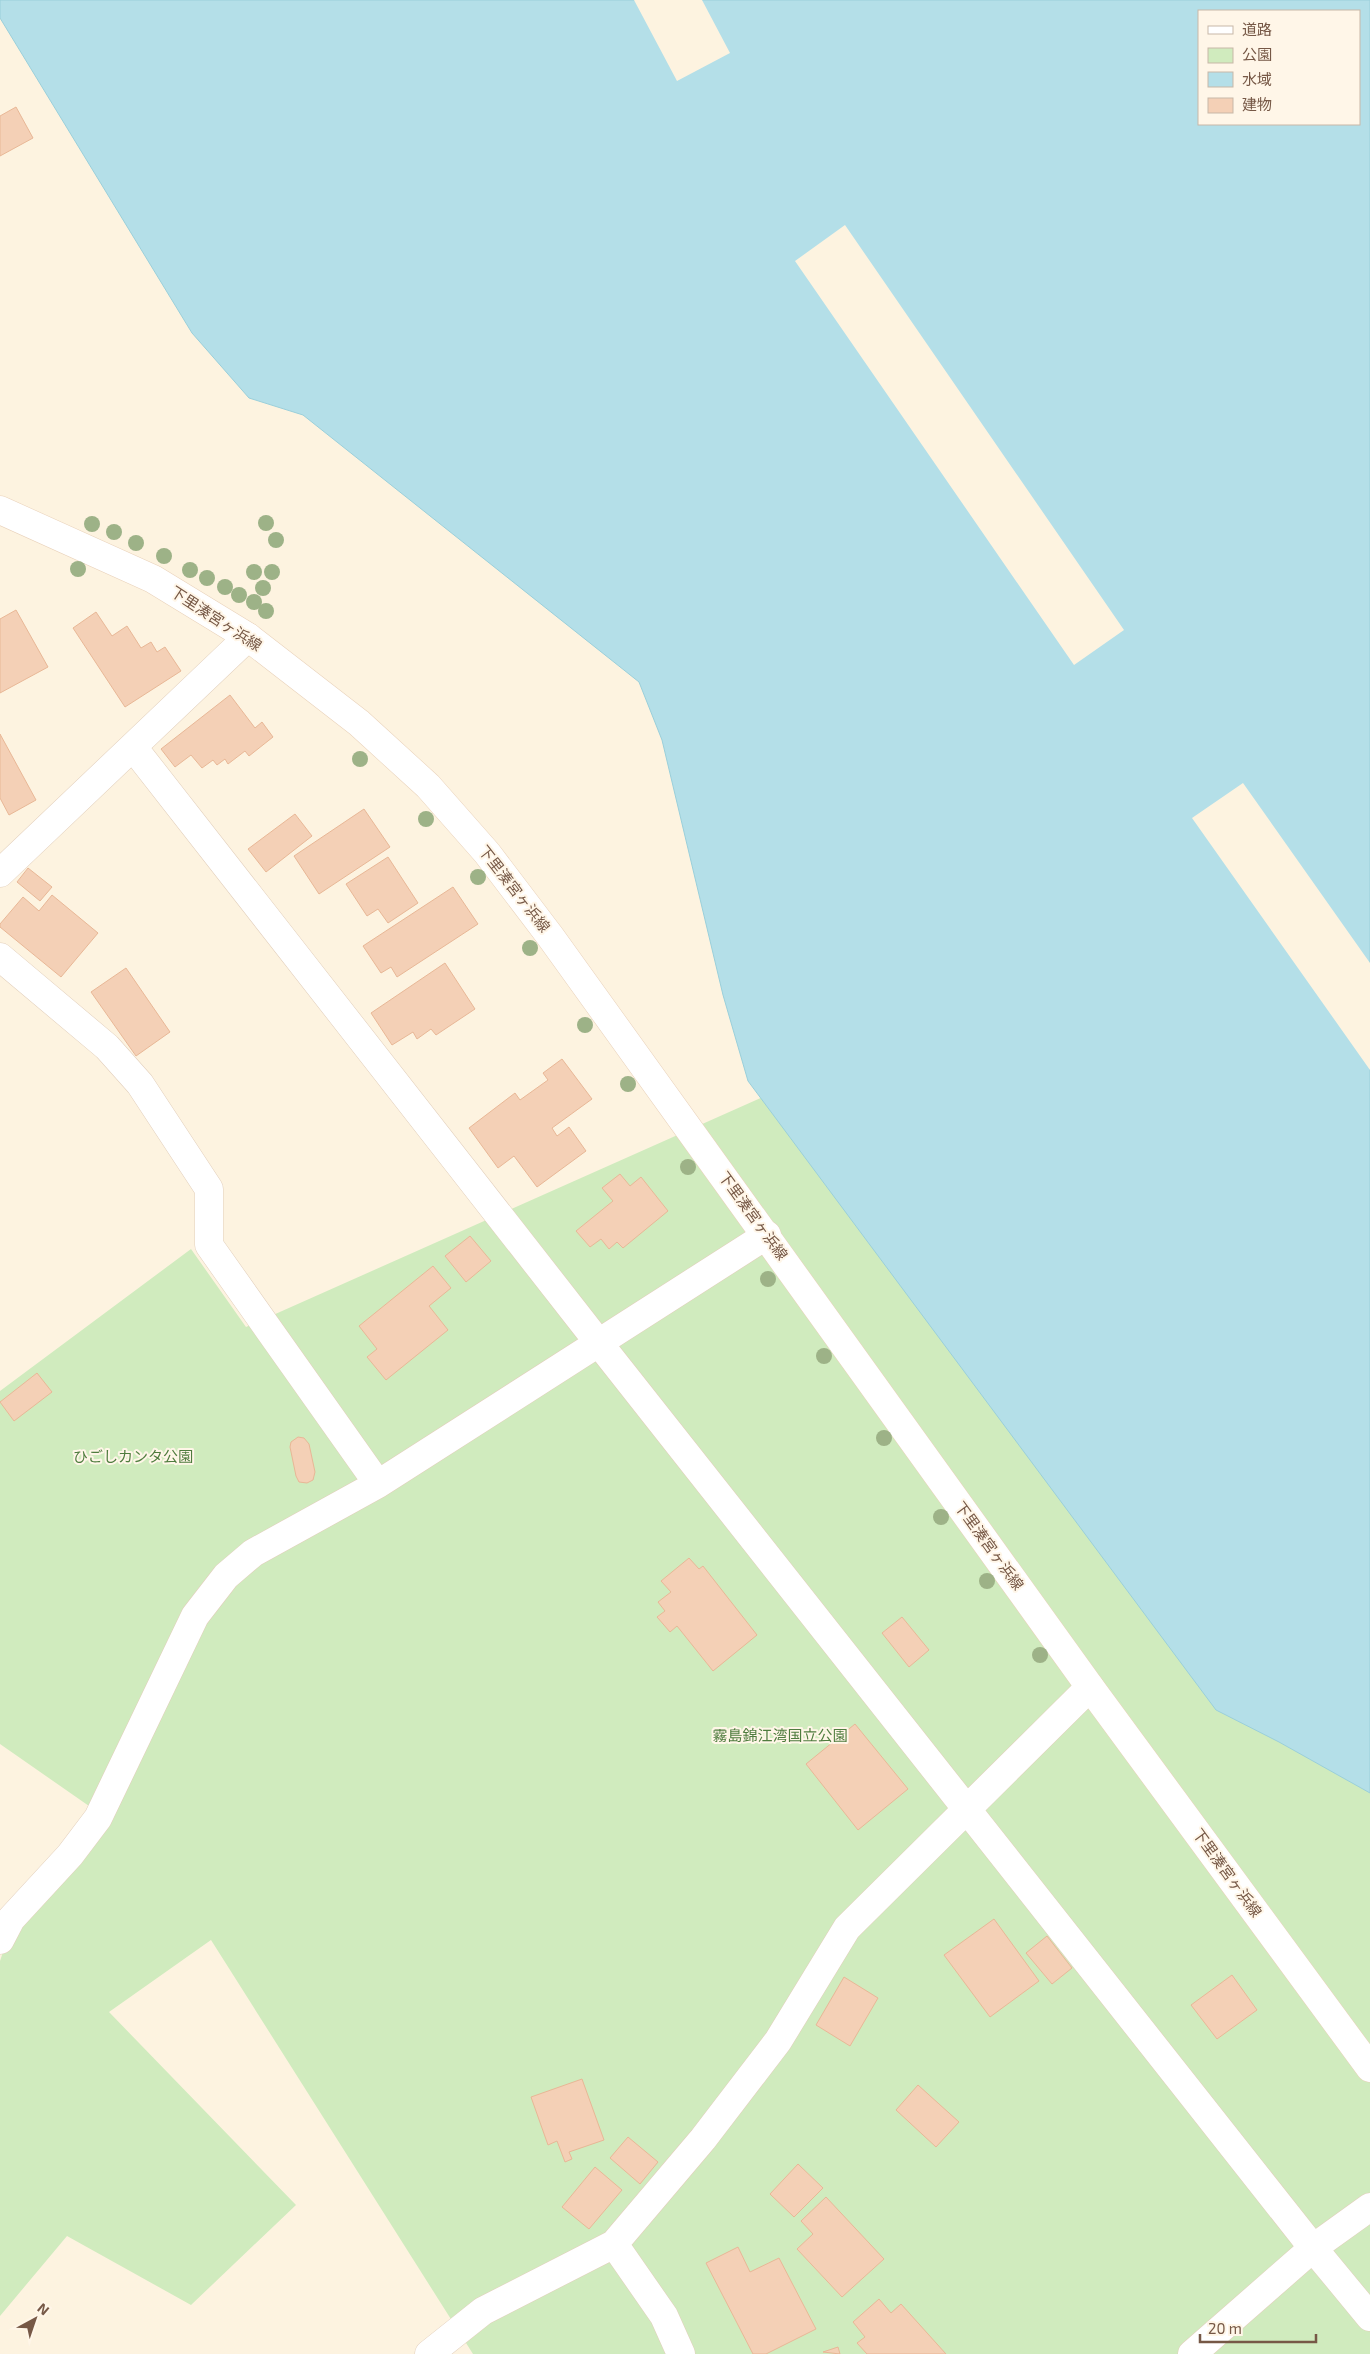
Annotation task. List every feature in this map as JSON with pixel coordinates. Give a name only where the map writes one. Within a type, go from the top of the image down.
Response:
[{"type":"street","name":"下里湊宮ヶ浜線","points":[[0,510],[153,579],[248,636],[359,723],[428,786],[459,820],[550,936],[1090,1687],[1370,2068]]},
{"type":"street","points":[[0,873],[248,636]]},
{"type":"street","points":[[133,747],[598,1342],[1370,2318]]},
{"type":"street","points":[[0,957],[107,1047],[140,1084],[209,1189],[209,1245],[378,1484]]},
{"type":"street","points":[[0,1940],[11,1919],[70,1855],[98,1818],[195,1616],[226,1576],[253,1554],[378,1484],[767,1236]]},
{"type":"street","points":[[429,2354],[483,2311],[614,2244],[704,2139],[778,2042],[846,1928],[1090,1687]]},
{"type":"street","points":[[1192,2354],[1313,2248],[1370,2207]]},
{"type":"street","points":[[614,2244],[664,2316],[681,2354]]},
{"type":"green space","name":"霧島錦江湾国立公園","points":[[1370,827],[1370,2354],[473,2354],[211,1940],[109,2012],[296,2205],[191,2305],[67,2236],[0,2316],[0,1961],[5,1946],[79,1849],[105,1772],[89,1806],[0,1744],[0,1391],[191,1249],[246,1327]]},
{"type":"water","points":[[0,0],[1370,0],[1370,1793],[1279,1742],[1216,1710],[748,1081],[723,995],[662,740],[639,682],[303,415],[249,398],[192,333],[0,18]]},
{"type":"pier","points":[[634,0],[702,0],[730,53],[677,81]]},
{"type":"pier","points":[[845,225],[1124,630],[1074,665],[795,261]]},
{"type":"pier","points":[[1243,783],[1370,963],[1370,1070],[1192,818]]},
{"type":"building","points":[[16,107],[33,138],[0,156],[0,116]]},
{"type":"building","points":[[16,610],[48,667],[0,693],[0,619]]},
{"type":"building","points":[[96,612],[112,636],[127,626],[141,648],[151,642],[157,652],[165,647],[181,671],[125,707],[73,628]]},
{"type":"building","points":[[230,695],[255,728],[262,722],[273,737],[249,756],[245,751],[228,764],[225,759],[217,765],[213,760],[202,768],[191,755],[175,767],[161,749]]},
{"type":"building","points":[[0,734],[36,800],[9,815],[0,798]]},
{"type":"building","points":[[364,809],[390,847],[319,894],[294,856]]},
{"type":"building","points":[[295,814],[312,836],[266,872],[248,849]]},
{"type":"building","points":[[388,857],[418,903],[388,923],[378,909],[367,916],[346,884]]},
{"type":"building","points":[[28,868],[52,887],[40,901],[17,882]]},
{"type":"building","points":[[453,887],[478,924],[397,977],[391,967],[381,973],[363,946]]},
{"type":"building","points":[[52,895],[98,933],[61,977],[0,927],[0,924],[23,897],[39,911]]},
{"type":"building","points":[[445,963],[475,1009],[436,1035],[431,1029],[417,1039],[413,1032],[392,1045],[371,1013]]},
{"type":"building","points":[[126,968],[170,1032],[136,1056],[91,992]]},
{"type":"building","points":[[562,1059],[592,1099],[552,1128],[557,1136],[569,1127],[586,1151],[537,1187],[514,1156],[498,1168],[469,1128],[515,1093],[520,1100],[548,1080],[543,1073]]},
{"type":"building","points":[[620,1174],[630,1186],[641,1177],[668,1211],[623,1248],[617,1242],[609,1249],[601,1239],[590,1247],[576,1231],[613,1201],[602,1188]]},
{"type":"building","points":[[470,1236],[491,1261],[466,1282],[445,1256]]},
{"type":"building","points":[[433,1266],[451,1288],[429,1306],[448,1330],[386,1380],[367,1357],[377,1349],[359,1326]]},
{"type":"building","points":[[37,1373],[52,1392],[14,1421],[0,1402]]},
{"type":"building","points":[[298,1437],[304,1438],[309,1444],[315,1472],[313,1480],[307,1483],[299,1482],[296,1476],[290,1447],[291,1442]]},
{"type":"building","points":[[689,1558],[699,1569],[703,1566],[757,1635],[713,1671],[677,1626],[670,1632],[657,1617],[665,1611],[658,1602],[671,1592],[661,1581]]},
{"type":"building","points":[[902,1617],[929,1650],[909,1667],[882,1633]]},
{"type":"building","points":[[855,1724],[908,1789],[858,1830],[806,1764]]},
{"type":"building","points":[[994,1919],[1039,1981],[990,2017],[944,1955]]},
{"type":"building","points":[[1047,1936],[1072,1968],[1052,1984],[1026,1953]]},
{"type":"building","points":[[1232,1975],[1257,2010],[1217,2039],[1191,2005]]},
{"type":"building","points":[[844,1977],[878,1998],[850,2046],[816,2025]]},
{"type":"building","points":[[582,2079],[604,2140],[569,2152],[572,2159],[565,2162],[557,2141],[548,2145],[531,2097]]},
{"type":"building","points":[[918,2085],[959,2122],[936,2147],[896,2110]]},
{"type":"building","points":[[628,2137],[658,2162],[640,2184],[610,2158]]},
{"type":"building","points":[[798,2164],[823,2188],[794,2217],[770,2194]]},
{"type":"building","points":[[595,2167],[622,2190],[589,2229],[562,2207]]},
{"type":"building","points":[[826,2197],[884,2259],[842,2297],[797,2249],[813,2234],[801,2221]]},
{"type":"building","points":[[738,2247],[750,2272],[779,2258],[816,2329],[766,2354],[753,2354],[706,2263]]},
{"type":"building","points":[[879,2299],[891,2313],[901,2304],[946,2354],[867,2354],[857,2343],[865,2337],[853,2322]]},
{"type":"building","points":[[838,2347],[840,2354],[823,2352]]},
{"type":"park label","name":"ひごしカンタ公園","points":[[133,1457]]}]
